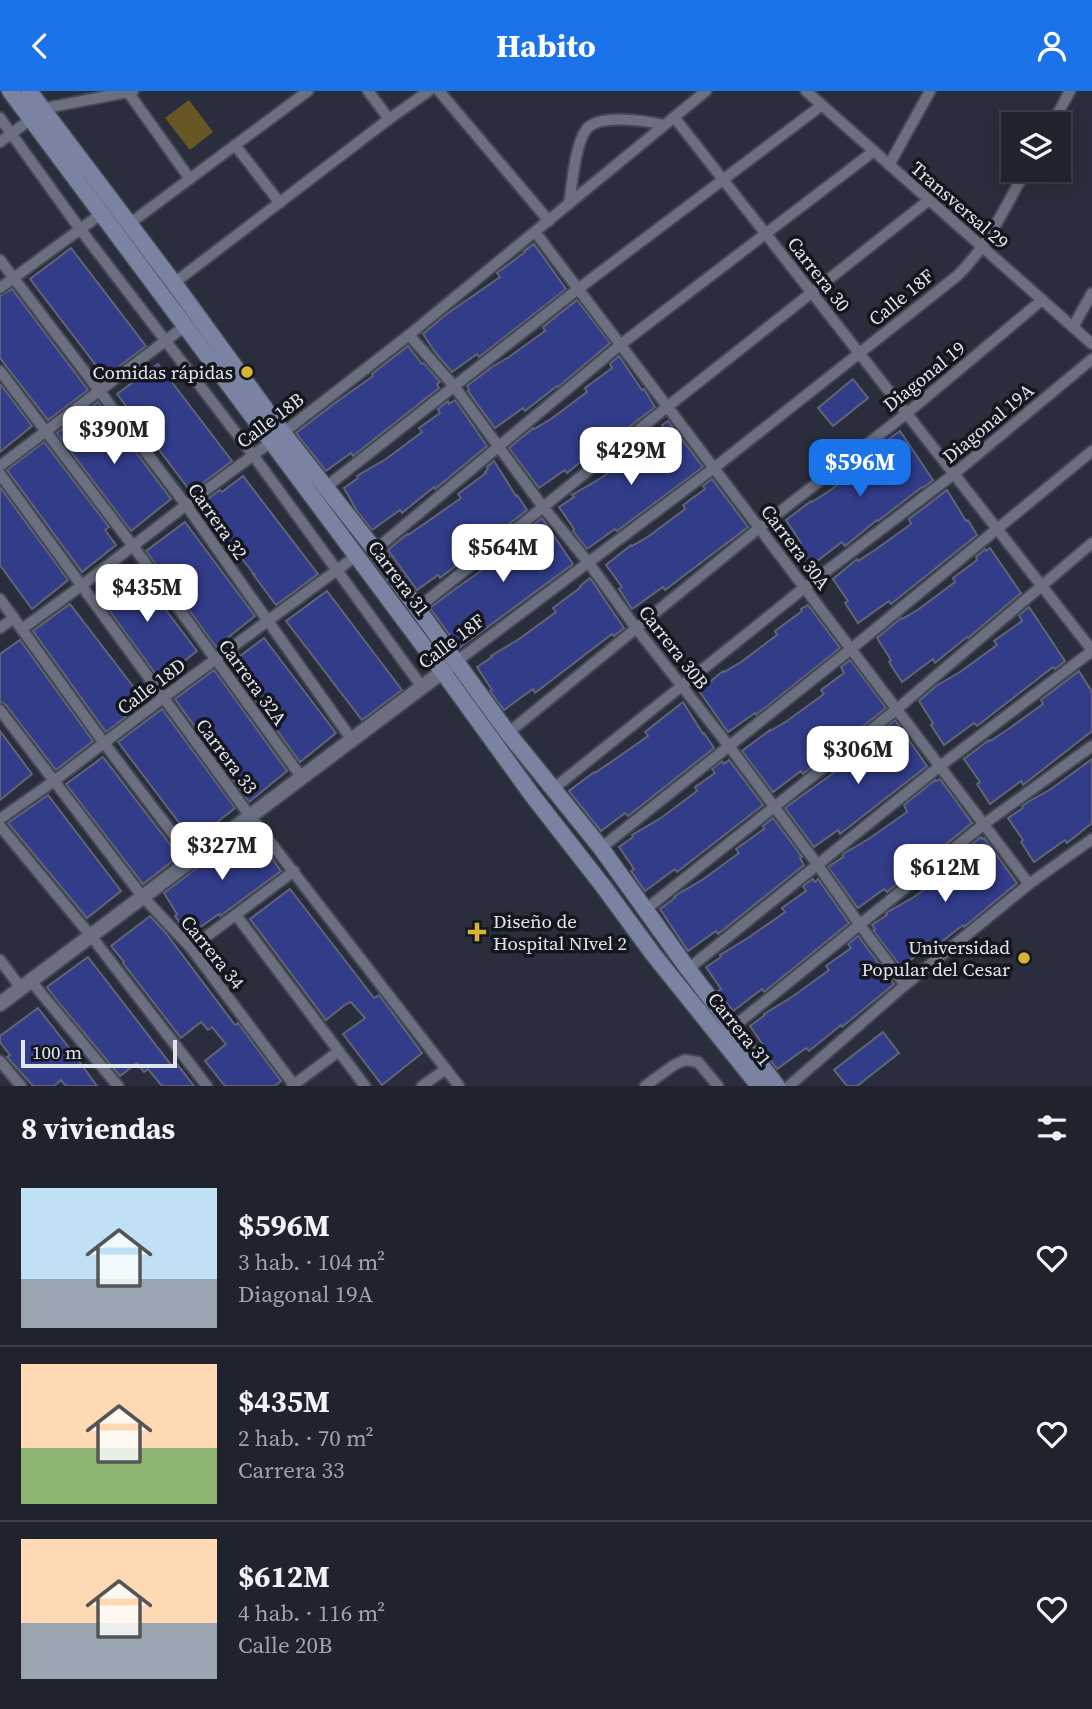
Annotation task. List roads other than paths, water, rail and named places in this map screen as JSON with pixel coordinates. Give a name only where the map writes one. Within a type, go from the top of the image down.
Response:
[{"type":"main road","name":"Carrera 31","points":[[10,91],[36,114],[129,223],[174,283],[356,556],[653,954],[773,1085]]},
{"type":"main road","name":"Carrera 31","points":[[29,91],[36,114],[101,214],[185,326],[277,437],[326,487],[375,550],[508,733],[601,848],[773,1085]]},
{"type":"street","points":[[286,91],[293,102]]},
{"type":"street","points":[[129,223],[308,91]]},
{"type":"street","points":[[368,91],[389,120]]},
{"type":"street","points":[[174,283],[429,91]]},
{"type":"street","points":[[439,91],[549,221]]},
{"type":"street","name":"Calle 18B","points":[[22,629],[409,335],[706,91]]},
{"type":"street","name":"Transversal 29","points":[[806,91],[1092,344]]},
{"type":"street","points":[[889,165],[930,91]]},
{"type":"street","points":[[1059,112],[1070,91]]},
{"type":"street","points":[[0,142],[36,114],[131,92],[190,179]]},
{"type":"street","points":[[326,487],[578,289],[822,105]]},
{"type":"street","name":"Carrera 30","points":[[674,117],[1092,651]]},
{"type":"street","points":[[0,118],[80,229],[253,455],[422,687]]},
{"type":"street","points":[[569,204],[581,139],[587,128],[597,122],[621,120],[643,120],[664,125]]},
{"type":"street","points":[[235,145],[280,203]]},
{"type":"street","points":[[375,550],[620,345],[874,151]]},
{"type":"street","name":"Calle 18F","points":[[0,1004],[714,468],[957,276],[983,248],[1019,182]]},
{"type":"street","points":[[418,608],[929,200]]},
{"type":"street","points":[[0,288],[101,214]]},
{"type":"street","name":"Carrera 30A","points":[[535,232],[984,824],[1032,881]]},
{"type":"street","name":"Carrera 32","points":[[0,260],[186,505],[352,740]]},
{"type":"street","points":[[1073,327],[1092,293]]},
{"type":"street","name":"Diagonal 19","points":[[508,733],[759,528],[906,414],[1042,300]]},
{"type":"street","points":[[0,466],[185,326]]},
{"type":"street","name":"Carrera 30B","points":[[409,335],[454,386],[543,507],[729,746],[905,985]]},
{"type":"street","name":"Diagonal 19A","points":[[553,789],[804,588],[954,474],[1092,359]]},
{"type":"street","name":"Carrera 32A","points":[[0,372],[134,546],[302,778]]},
{"type":"street","points":[[601,848],[851,649],[1092,451]]},
{"type":"street","name":"Carrera 33","points":[[0,474],[250,816],[459,1086]]},
{"type":"street","points":[[645,910],[897,709],[1092,543]]},
{"type":"street","name":"Calle 18D","points":[[0,819],[356,556]]},
{"type":"street","points":[[0,599],[192,859]]},
{"type":"street","points":[[0,628],[14,618]]},
{"type":"street","points":[[688,969],[940,766],[1092,651]]},
{"type":"street","name":"Carrera 34","points":[[0,710],[142,897],[191,948],[293,1085]]},
{"type":"street","points":[[732,1028],[984,824],[1092,746]]},
{"type":"street","points":[[0,826],[91,936],[207,1086]]},
{"type":"street","points":[[773,1085],[905,985],[1032,881],[1092,839]]},
{"type":"street","points":[[191,948],[294,871]]},
{"type":"street","points":[[236,915],[365,1086]]},
{"type":"street","points":[[0,960],[26,984],[118,1086]]},
{"type":"street","points":[[293,1085],[339,1051]]},
{"type":"street","points":[[645,1086],[685,1060],[698,1062],[718,1086]]},
{"type":"street","points":[[0,1061],[21,1086]]},
{"type":"street","points":[[422,1086],[446,1069]]},
{"type":"place","name":"Comidas rápidas","points":[[247,372]]},
{"type":"place","name":"Diseño de Hospital NIvel 2","points":[[477,932]]},
{"type":"place","name":"Universidad Popular del Cesar","points":[[1024,958]]}]
